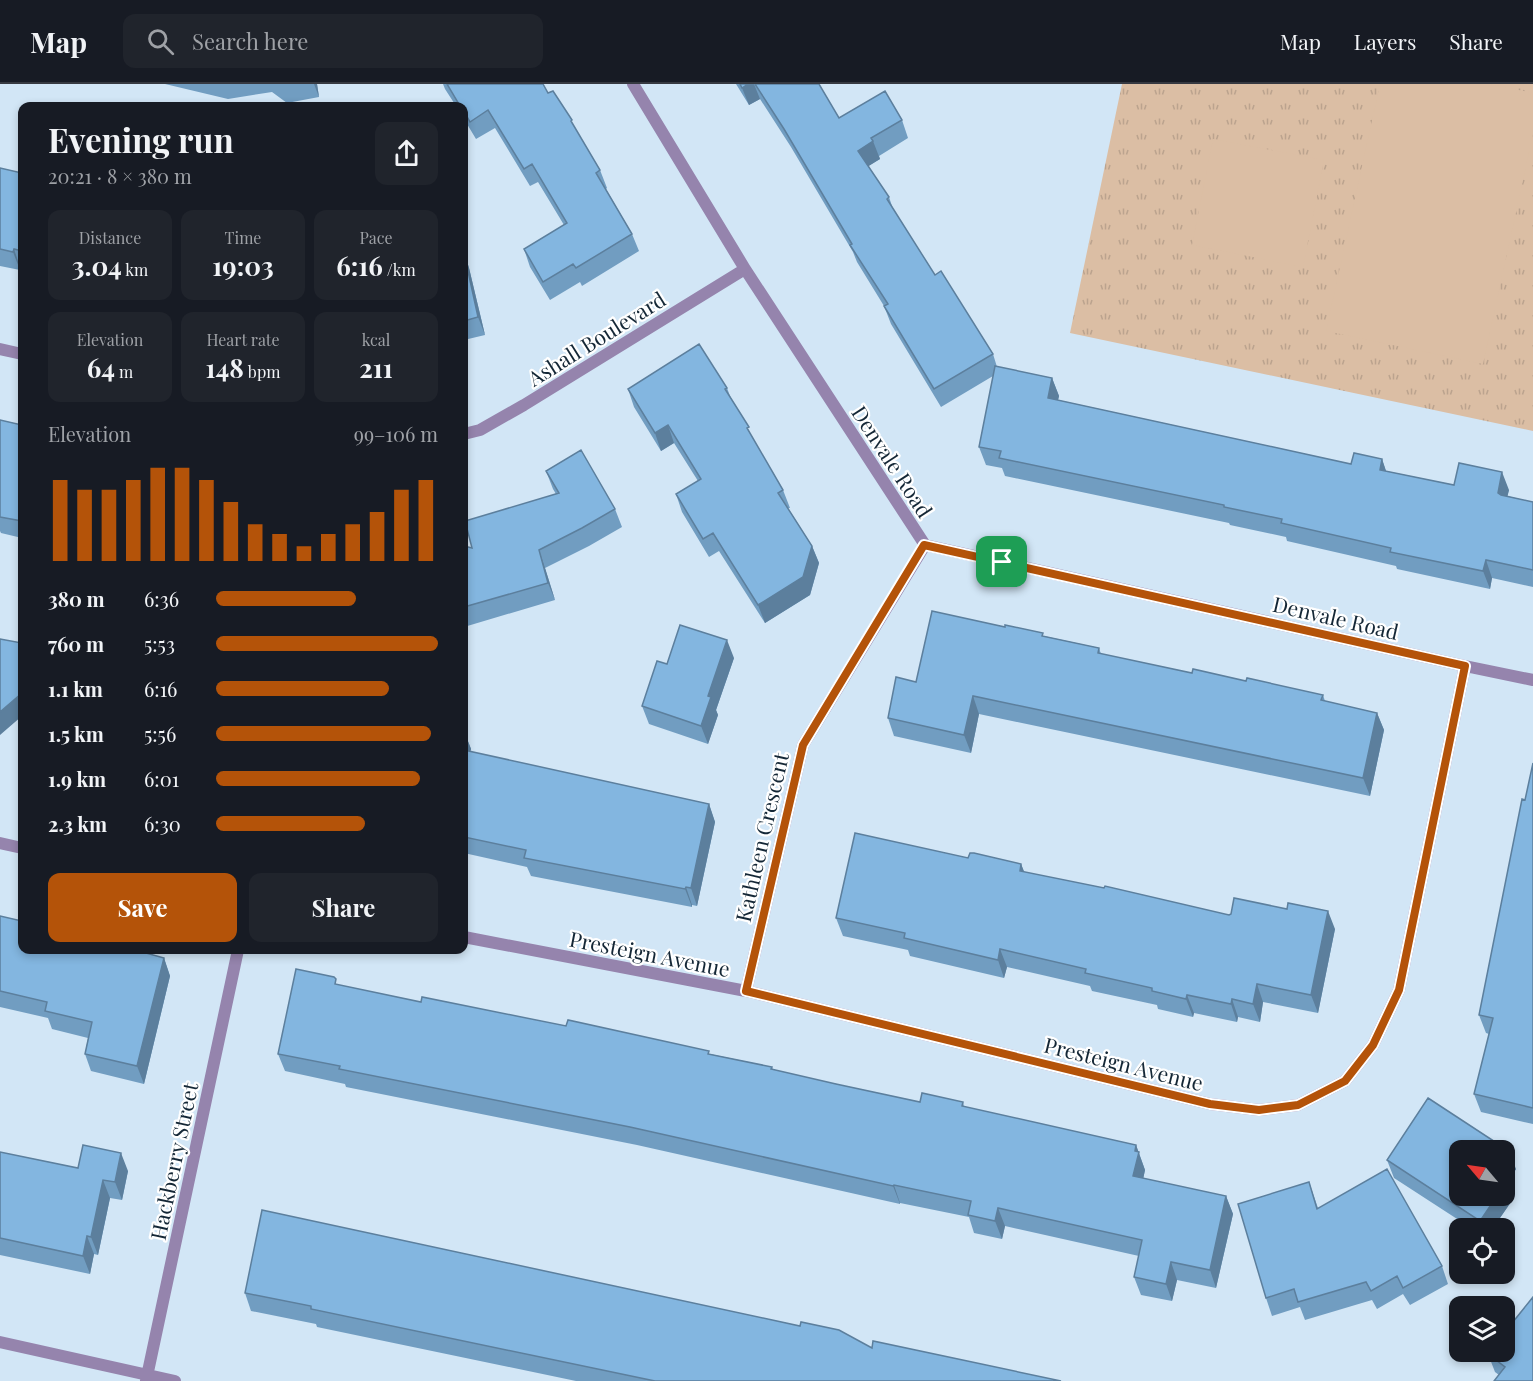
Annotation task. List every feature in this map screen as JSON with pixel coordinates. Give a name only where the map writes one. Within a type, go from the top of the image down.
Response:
[{"type":"street","name":"Denvale Road","points":[[633,84],[745,268],[924,545],[1533,680]]},
{"type":"street","name":"Ashall Boulevard","points":[[468,433],[480,430],[525,405],[745,268]]},
{"type":"street","points":[[0,349],[18,353]]},
{"type":"street","name":"Kathleen Crescent","points":[[746,991],[803,745],[924,545]]},
{"type":"street","name":"Presteign Avenue","points":[[468,938],[746,991],[1210,1104],[1259,1110],[1298,1105],[1345,1081],[1373,1045],[1399,990],[1465,666]]},
{"type":"street","points":[[0,843],[18,847]]},
{"type":"street","name":"Hackberry Street","points":[[146,1378],[237,954]]},
{"type":"street","points":[[0,1342],[146,1378],[175,1381]]},
{"type":"green space","points":[[1122,84],[1533,84],[1533,431],[1070,333]]},
{"type":"green space","points":[[1380,84],[1491,84],[1533,93],[1533,134],[1483,364],[1326,331]]},
{"type":"green space","points":[[1213,139],[1324,160],[1303,267],[1192,245]]},
{"type":"building","points":[[447,84],[543,84],[548,93],[553,91],[600,170],[596,173],[632,234],[576,268],[573,264],[543,282],[524,249],[567,223],[532,164],[524,169],[488,110],[470,122],[468,102],[458,102]]},
{"type":"building","points":[[755,84],[819,84],[839,118],[885,91],[902,120],[871,138],[873,141],[858,151],[889,197],[887,199],[935,275],[941,271],[993,354],[934,389],[884,306],[888,304],[850,245],[852,244]]},
{"type":"building","points":[[0,168],[18,172],[18,250],[14,249],[13,252],[0,249]]},
{"type":"building","points":[[468,271],[478,317],[468,320]]},
{"type":"building","points":[[699,344],[727,388],[725,389],[749,427],[747,428],[783,490],[778,493],[812,546],[803,577],[758,605],[713,533],[703,539],[676,494],[701,479],[668,425],[655,433],[628,389]]},
{"type":"building","points":[[995,366],[1052,378],[1048,398],[1351,464],[1354,453],[1382,459],[1380,470],[1454,485],[1459,463],[1502,472],[1498,493],[1533,502],[1533,570],[1486,560],[1483,571],[1390,552],[1391,548],[1281,523],[1282,519],[1224,507],[1224,505],[999,458],[1001,451],[979,447]]},
{"type":"building","points":[[0,420],[18,424],[18,520],[0,517]]},
{"type":"building","points":[[581,450],[615,509],[539,550],[548,583],[468,606],[468,547],[472,548],[468,520],[559,493],[546,471]]},
{"type":"building","points":[[932,611],[1043,633],[1042,636],[1099,648],[1098,653],[1192,673],[1193,669],[1246,681],[1247,678],[1323,695],[1321,700],[1377,713],[1363,778],[973,696],[964,735],[888,718],[896,677],[916,682]]},
{"type":"building","points":[[680,625],[727,640],[708,696],[711,697],[701,726],[642,706],[657,661],[667,664]]},
{"type":"building","points":[[0,639],[18,642],[18,696],[0,712]]},
{"type":"building","points":[[468,751],[709,804],[691,888],[686,887],[685,889],[524,858],[526,850],[468,838]]},
{"type":"building","points":[[1533,763],[1533,1108],[1474,1094],[1493,1018],[1479,1015],[1522,799],[1525,800]]},
{"type":"building","points":[[855,833],[968,858],[970,853],[974,853],[1021,864],[1020,871],[1104,888],[1105,886],[1229,915],[1234,898],[1287,909],[1288,903],[1328,911],[1311,995],[1257,984],[1253,1004],[1232,999],[1231,1004],[1187,995],[1186,999],[1152,991],[1152,988],[1085,973],[1086,969],[1000,949],[998,960],[904,938],[905,933],[836,918]]},
{"type":"building","points":[[0,916],[18,920],[18,954],[150,954],[164,958],[137,1066],[85,1054],[92,1022],[45,1011],[47,1002],[0,991]]},
{"type":"building","points":[[296,969],[334,977],[335,984],[421,1002],[422,997],[566,1026],[568,1020],[920,1102],[922,1093],[963,1102],[962,1106],[1136,1145],[1135,1151],[1139,1152],[1133,1176],[1226,1196],[1210,1270],[1171,1262],[1166,1284],[1134,1277],[1142,1240],[998,1208],[995,1221],[968,1215],[971,1201],[893,1186],[630,1127],[339,1069],[340,1066],[278,1054]]},
{"type":"building","points":[[1428,1098],[1492,1140],[1449,1140],[1449,1201],[1387,1160]]},
{"type":"building","points":[[83,1145],[121,1153],[115,1182],[103,1180],[91,1237],[87,1236],[83,1256],[0,1238],[0,1152],[78,1168]]},
{"type":"building","points":[[1387,1169],[1442,1266],[1403,1288],[1397,1276],[1371,1291],[1366,1282],[1298,1302],[1294,1289],[1266,1298],[1238,1204],[1309,1182],[1317,1209]]},
{"type":"building","points":[[1457,1206],[1490,1206],[1482,1218],[1475,1218]]},
{"type":"building","points":[[262,1210],[800,1326],[801,1322],[839,1330],[872,1348],[873,1341],[1061,1381],[655,1381],[311,1309],[311,1306],[245,1293]]},
{"type":"building","points":[[1533,1297],[1533,1381],[1494,1381],[1505,1367],[1498,1362],[1515,1362],[1515,1319]]},
{"type":"route","points":[[924,545],[1002,562],[1465,666],[1399,990],[1373,1045],[1345,1081],[1298,1105],[1259,1110],[1210,1104],[746,991],[803,745],[924,545]]}]
